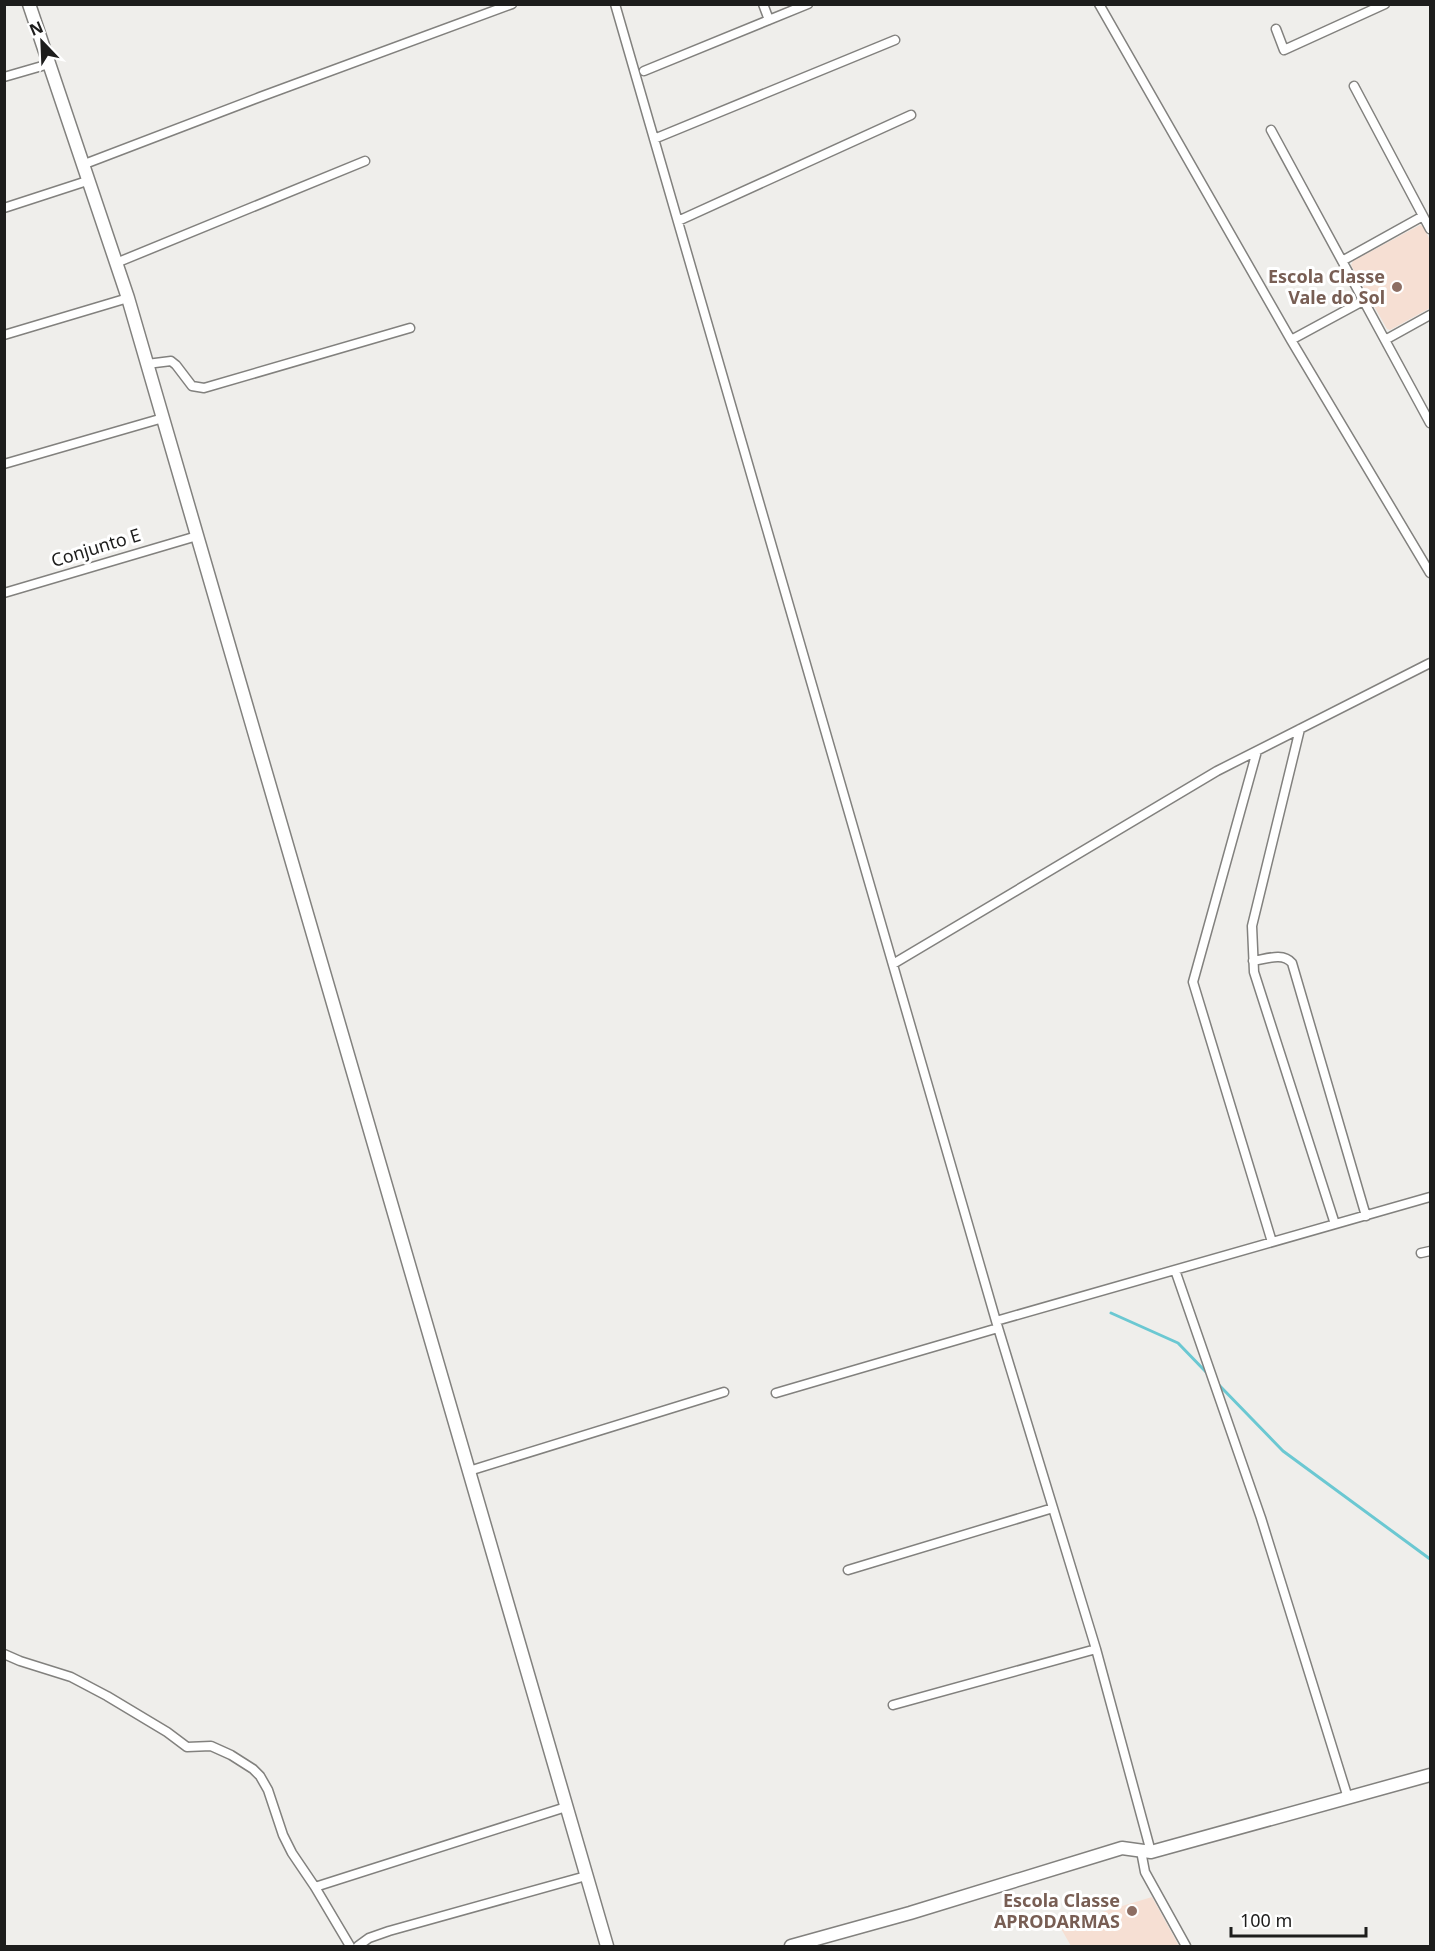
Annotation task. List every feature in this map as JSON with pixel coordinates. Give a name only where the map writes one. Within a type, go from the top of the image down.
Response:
[{"type":"street","points":[[29,4],[128,298],[607,1947]]},
{"type":"street","points":[[82,165],[512,4]]},
{"type":"street","points":[[615,4],[997,1324],[1096,1649],[1146,1852],[1145,1872],[1186,1947]]},
{"type":"street","points":[[763,4],[769,20]]},
{"type":"street","points":[[644,70],[808,4]]},
{"type":"street","points":[[1099,4],[1291,340],[1431,573]]},
{"type":"street","points":[[1276,29],[1284,50],[1385,4]]},
{"type":"street","points":[[654,140],[895,40]]},
{"type":"street","points":[[4,77],[50,64]]},
{"type":"street","points":[[1354,86],[1431,229]]},
{"type":"street","points":[[678,221],[911,114]]},
{"type":"street","points":[[1271,130],[1431,423]]},
{"type":"street","points":[[116,263],[365,161]]},
{"type":"street","points":[[4,208],[87,181]]},
{"type":"street","points":[[1342,261],[1423,216]]},
{"type":"street","points":[[4,335],[128,298]]},
{"type":"street","points":[[1291,340],[1363,301]]},
{"type":"street","points":[[1385,340],[1431,315]]},
{"type":"street","points":[[147,364],[171,361],[176,364],[192,386],[204,388],[410,328]]},
{"type":"street","points":[[4,464],[163,418]]},
{"type":"street","name":"Conjunto E","points":[[4,593],[197,536]]},
{"type":"street","points":[[893,964],[1217,771],[1431,663]]},
{"type":"street","points":[[1299,729],[1252,926],[1253,961],[1254,972],[1335,1224]]},
{"type":"street","points":[[1257,751],[1193,982],[1272,1242]]},
{"type":"street","points":[[1253,961],[1282,956],[1288,958],[1292,963],[1366,1215]]},
{"type":"street","points":[[776,1393],[1175,1270],[1431,1197]]},
{"type":"street","points":[[1421,1253],[1431,1251]]},
{"type":"street","points":[[1175,1270],[1261,1518],[1348,1798]]},
{"type":"street","points":[[469,1471],[724,1392]]},
{"type":"street","points":[[848,1570],[1053,1508]]},
{"type":"street","points":[[893,1705],[1096,1649]]},
{"type":"street","points":[[4,1654],[71,1677],[167,1732],[187,1747],[211,1746],[253,1768],[268,1790],[283,1835],[292,1853],[350,1947]]},
{"type":"street","points":[[791,1947],[1122,1848],[1146,1852],[1431,1775]]},
{"type":"street","points":[[315,1887],[566,1807]]},
{"type":"street","points":[[358,1947],[369,1938],[389,1930],[586,1876]]},
{"type":"shaded area","name":"Escola Classe Vale do Sol","points":[[1420,225],[1423,226],[1430,240],[1430,308],[1390,330],[1387,329],[1351,265],[1353,261]]},
{"type":"shaded area","name":"Escola Classe APRODARMAS","points":[[1152,1897],[1179,1946],[1071,1946],[1059,1925]]},
{"type":"waterway","points":[[1111,1313],[1178,1343],[1207,1373]]},
{"type":"waterway","points":[[1218,1384],[1283,1451],[1430,1559]]},
{"type":"place","name":"Escola Classe Vale do Sol","points":[[1397,287]]},
{"type":"place","name":"Escola Classe APRODARMAS","points":[[1132,1911]]}]
